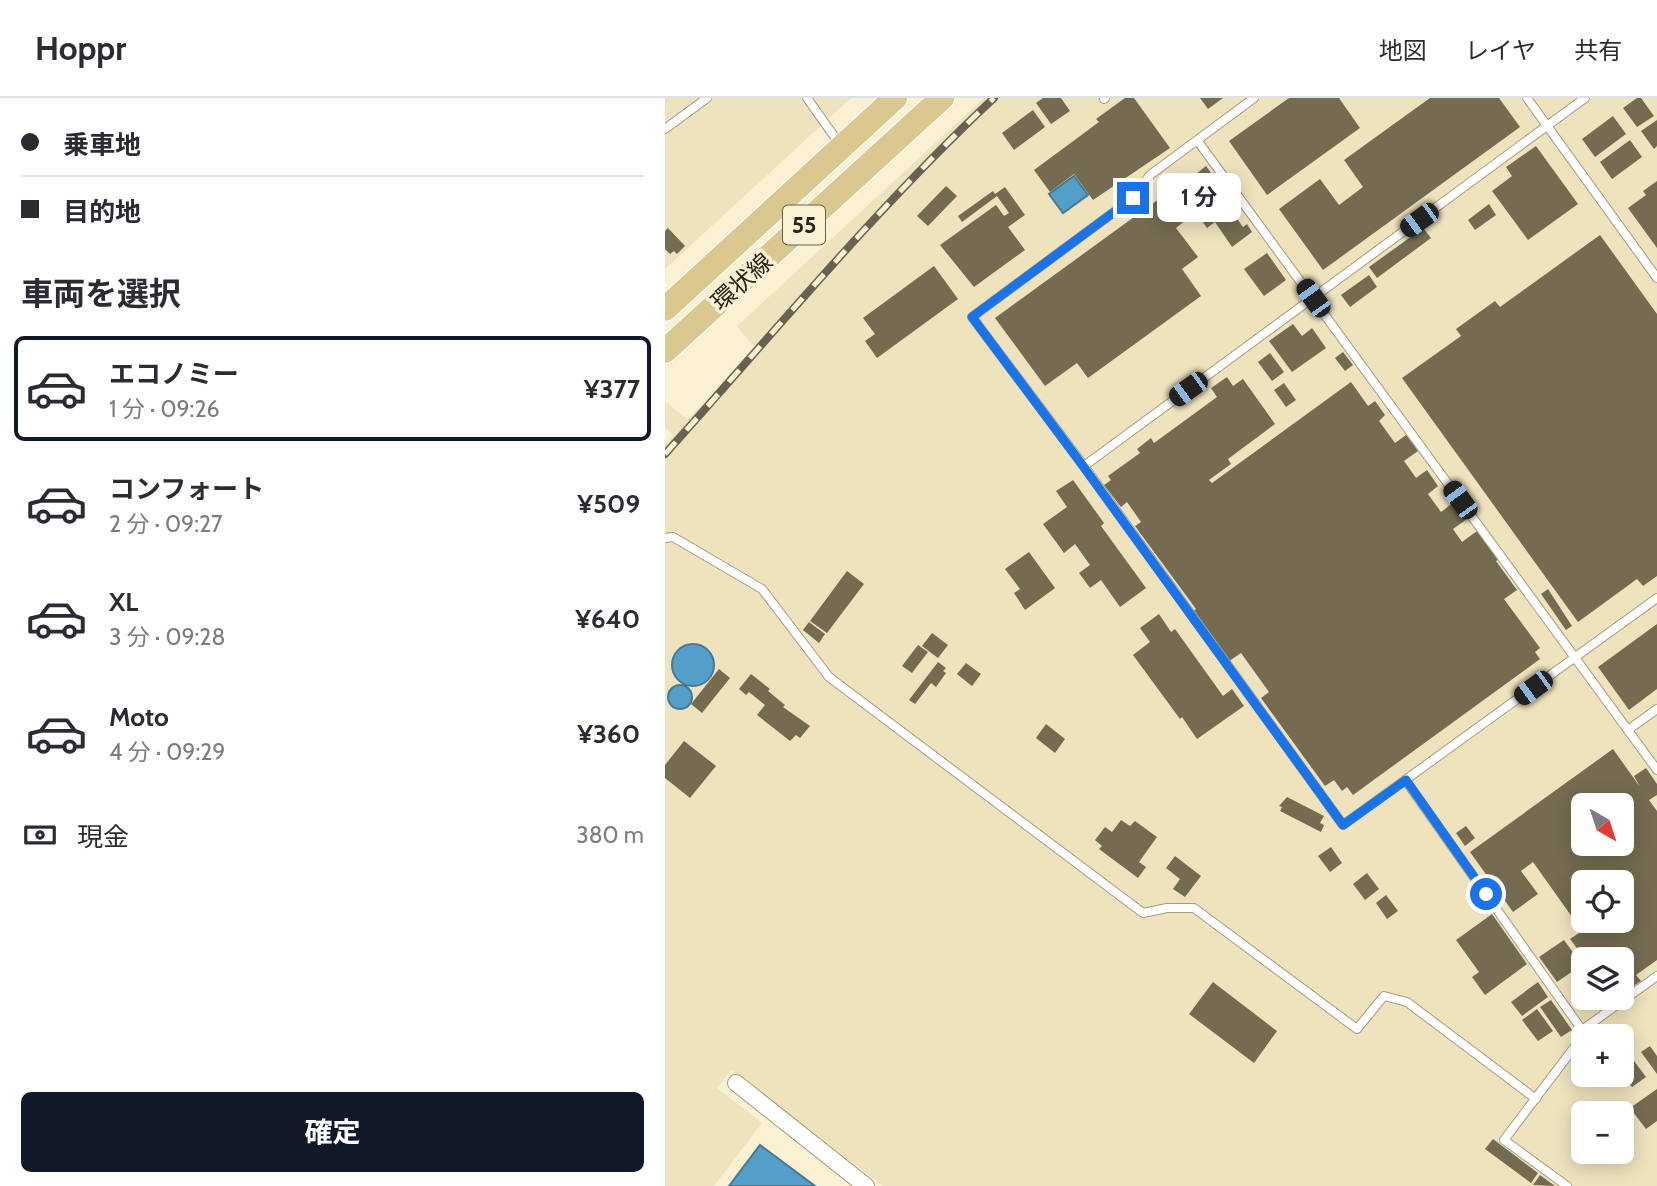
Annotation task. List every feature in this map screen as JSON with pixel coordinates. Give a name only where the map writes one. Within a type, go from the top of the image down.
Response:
[{"type":"main road","name":"環状線","points":[[665,309],[895,98]]},
{"type":"main road","name":"環状線","points":[[665,351],[942,98]]},
{"type":"street","points":[[736,1083],[866,1186]]},
{"type":"lane","points":[[665,129],[707,98]]},
{"type":"lane","points":[[807,98],[842,148]]},
{"type":"lane","points":[[1254,98],[1150,175],[1133,198],[972,317],[1343,825],[1657,598]]},
{"type":"lane","points":[[1527,98],[1657,278]]},
{"type":"lane","points":[[1083,466],[1585,98]]},
{"type":"lane","points":[[1197,140],[1657,770]]},
{"type":"lane","points":[[665,538],[673,537],[762,589],[829,677],[1143,913],[1167,908],[1194,908],[1357,1029],[1384,996],[1407,1002],[1536,1099]]},
{"type":"lane","points":[[1628,730],[1657,709]]},
{"type":"lane","points":[[1406,780],[1578,1024]]},
{"type":"lane","points":[[1590,1024],[1657,976]]},
{"type":"lane","points":[[1567,1186],[1504,1140],[1571,1052]]},
{"type":"shaded area","points":[[665,98],[851,98],[665,269]]},
{"type":"shaded area","points":[[984,98],[1657,98],[1657,1186],[883,1186],[731,1070],[717,1088],[762,1123],[714,1186],[665,1186],[665,445],[673,435],[665,428],[665,401],[688,420],[754,347],[737,326]]},
{"type":"water","points":[[1074,176],[1088,195],[1063,213],[1049,194]]},
{"type":"water","points":[[693,644],[708,650],[714,665],[708,680],[693,686],[678,680],[672,665],[678,650]]},
{"type":"water","points":[[680,685],[691,692],[692,697],[685,708],[680,709],[669,702],[668,697],[675,686]]},
{"type":"water","points":[[760,1145],[815,1186],[729,1186]]},
{"type":"building","points":[[1043,98],[1061,98],[1070,111],[1051,124],[1036,103]]},
{"type":"building","points":[[1125,98],[1134,98],[1170,148],[1093,200],[1074,174],[1050,192],[1034,170],[1099,122],[1096,119]]},
{"type":"building","points":[[1200,98],[1223,98],[1208,109]]},
{"type":"building","points":[[1289,98],[1339,98],[1360,128],[1267,195],[1229,141]]},
{"type":"building","points":[[1430,98],[1499,98],[1520,127],[1323,270],[1279,209],[1320,179],[1339,205],[1363,187],[1344,160]]},
{"type":"building","points":[[1641,98],[1654,116],[1637,127],[1623,108]]},
{"type":"building","points":[[1033,110],[1045,127],[1014,150],[1002,133]]},
{"type":"building","points":[[1613,116],[1626,134],[1595,157],[1582,139]]},
{"type":"building","points":[[1657,120],[1657,146],[1654,149],[1641,131]]},
{"type":"building","points":[[1630,140],[1642,157],[1612,179],[1600,162]]},
{"type":"building","points":[[1536,146],[1578,204],[1528,240],[1492,191],[1512,176],[1506,167]]},
{"type":"building","points":[[1206,166],[1235,206],[1230,209],[1243,227],[1247,224],[1252,232],[1232,247],[1215,222],[1207,228],[1197,214],[1209,205],[1208,203],[1193,214],[1176,228],[1198,257],[1182,269],[1201,296],[1088,378],[1077,363],[1045,386],[995,318]]},
{"type":"building","points":[[1657,181],[1657,248],[1628,208],[1646,195],[1643,191]]},
{"type":"building","points":[[946,186],[957,196],[928,226],[917,216]]},
{"type":"building","points":[[1005,187],[1025,215],[1008,227],[1025,250],[974,287],[940,245],[996,205],[1004,216],[1009,213],[997,196],[962,222],[958,216],[993,191],[995,194]]},
{"type":"building","points":[[1489,204],[1496,215],[1475,230],[1468,220]]},
{"type":"building","points":[[668,228],[685,246],[677,254],[674,251],[670,254],[665,249],[665,231]]},
{"type":"building","points":[[1423,228],[1431,238],[1377,278],[1369,267]]},
{"type":"building","points":[[1600,235],[1657,314],[1657,576],[1643,586],[1637,579],[1578,622],[1402,378],[1461,336],[1456,329],[1495,301],[1500,307]]},
{"type":"building","points":[[1267,253],[1286,280],[1264,296],[1244,269]]},
{"type":"building","points":[[934,266],[958,299],[877,358],[865,341],[875,334],[863,318]]},
{"type":"building","points":[[1369,275],[1377,287],[1350,307],[1341,295]]},
{"type":"building","points":[[1293,324],[1302,336],[1312,328],[1326,348],[1292,372],[1269,341]]},
{"type":"building","points":[[1343,352],[1353,365],[1345,371],[1335,358]]},
{"type":"building","points":[[1270,353],[1284,372],[1272,381],[1258,362]]},
{"type":"building","points":[[1227,377],[1233,386],[1243,379],[1275,424],[1228,459],[1231,464],[1209,480],[1212,483],[1351,382],[1368,406],[1375,401],[1385,415],[1379,421],[1395,443],[1406,435],[1418,451],[1404,461],[1416,478],[1427,470],[1438,486],[1428,494],[1441,512],[1454,502],[1467,519],[1453,529],[1462,542],[1477,531],[1498,560],[1496,561],[1517,590],[1504,599],[1540,648],[1535,652],[1540,659],[1353,795],[1347,787],[1342,791],[1334,780],[1325,786],[1261,698],[1269,692],[1241,653],[1228,662],[1192,612],[1196,609],[1135,526],[1141,522],[1127,502],[1121,507],[1104,485],[1111,480],[1108,476],[1140,453],[1137,449],[1151,438],[1154,443],[1217,397],[1211,388]]},
{"type":"building","points":[[1284,383],[1296,400],[1286,407],[1274,390]]},
{"type":"building","points":[[1073,480],[1104,523],[1101,526],[1146,588],[1120,607],[1101,580],[1090,588],[1079,573],[1090,565],[1075,544],[1064,553],[1043,524],[1067,507],[1056,491]]},
{"type":"building","points":[[1029,552],[1055,588],[1025,610],[1014,593],[1020,589],[1005,569]]},
{"type":"building","points":[[847,571],[864,584],[827,633],[810,621]]},
{"type":"building","points":[[1548,589],[1572,626],[1566,630],[1541,594]]},
{"type":"building","points":[[1159,614],[1171,632],[1175,629],[1223,696],[1232,689],[1244,706],[1197,739],[1133,655],[1150,642],[1140,628]]},
{"type":"building","points":[[809,622],[825,634],[819,643],[803,630]]},
{"type":"building","points":[[1657,624],[1657,689],[1629,710],[1598,667]]},
{"type":"building","points":[[932,633],[948,645],[938,658],[922,646]]},
{"type":"building","points":[[918,645],[928,652],[912,673],[902,666]]},
{"type":"building","points":[[938,662],[946,668],[943,671],[946,673],[936,687],[931,683],[915,704],[909,700]]},
{"type":"building","points":[[966,663],[981,674],[972,686],[957,674]]},
{"type":"building","points":[[719,669],[730,678],[702,713],[691,704]]},
{"type":"building","points":[[751,674],[770,689],[768,691],[785,705],[783,707],[810,726],[800,738],[796,735],[790,741],[757,715],[765,705],[749,692],[746,695],[739,689]]},
{"type":"building","points":[[1046,724],[1065,739],[1055,753],[1036,738]]},
{"type":"building","points":[[684,741],[716,766],[690,798],[665,778],[665,765]]},
{"type":"building","points":[[1613,749],[1640,787],[1634,776],[1646,768],[1657,784],[1657,795],[1649,800],[1657,811],[1657,960],[1636,975],[1641,981],[1634,985],[1634,947],[1576,947],[1570,939],[1579,933],[1634,933],[1634,870],[1571,870],[1571,916],[1533,862],[1521,871],[1538,894],[1513,912],[1470,852]]},
{"type":"building","points":[[1287,797],[1324,816],[1320,823],[1324,825],[1321,832],[1280,811],[1282,807],[1279,806]]},
{"type":"building","points":[[1121,820],[1130,826],[1135,821],[1157,837],[1139,862],[1146,867],[1138,878],[1099,849],[1102,846],[1095,840],[1105,827],[1112,832]]},
{"type":"building","points":[[1466,826],[1475,838],[1465,846],[1456,833]]},
{"type":"building","points":[[1331,847],[1342,863],[1330,872],[1318,856]]},
{"type":"building","points":[[1175,856],[1201,876],[1185,897],[1173,889],[1180,879],[1166,868]]},
{"type":"building","points":[[1367,873],[1379,889],[1365,900],[1353,884]]},
{"type":"building","points":[[1386,895],[1398,911],[1387,919],[1376,903]]},
{"type":"building","points":[[1492,914],[1527,964],[1485,995],[1472,977],[1479,972],[1456,940]]},
{"type":"building","points":[[1564,940],[1571,950],[1571,972],[1557,982],[1539,957]]},
{"type":"building","points":[[1213,982],[1277,1031],[1254,1063],[1189,1014]]},
{"type":"building","points":[[1538,982],[1548,997],[1522,1016],[1511,1002]]},
{"type":"building","points":[[1551,1000],[1571,1031],[1561,1037],[1540,1007]]},
{"type":"building","points":[[1537,1009],[1553,1031],[1538,1041],[1522,1020]]},
{"type":"building","points":[[1650,1046],[1657,1056],[1657,1074],[1641,1052]]},
{"type":"building","points":[[1634,1061],[1646,1077],[1634,1086]]},
{"type":"building","points":[[1657,1089],[1657,1121],[1646,1129],[1634,1113],[1634,1105]]},
{"type":"building","points":[[1493,1139],[1538,1173],[1531,1183],[1485,1149]]},
{"type":"building","points":[[1540,1175],[1555,1186],[1533,1185]]},
{"type":"railway","points":[[665,454],[867,227],[994,98]]},
{"type":"route","points":[[1133,198],[972,317],[1343,825],[1406,780],[1486,894]]}]
